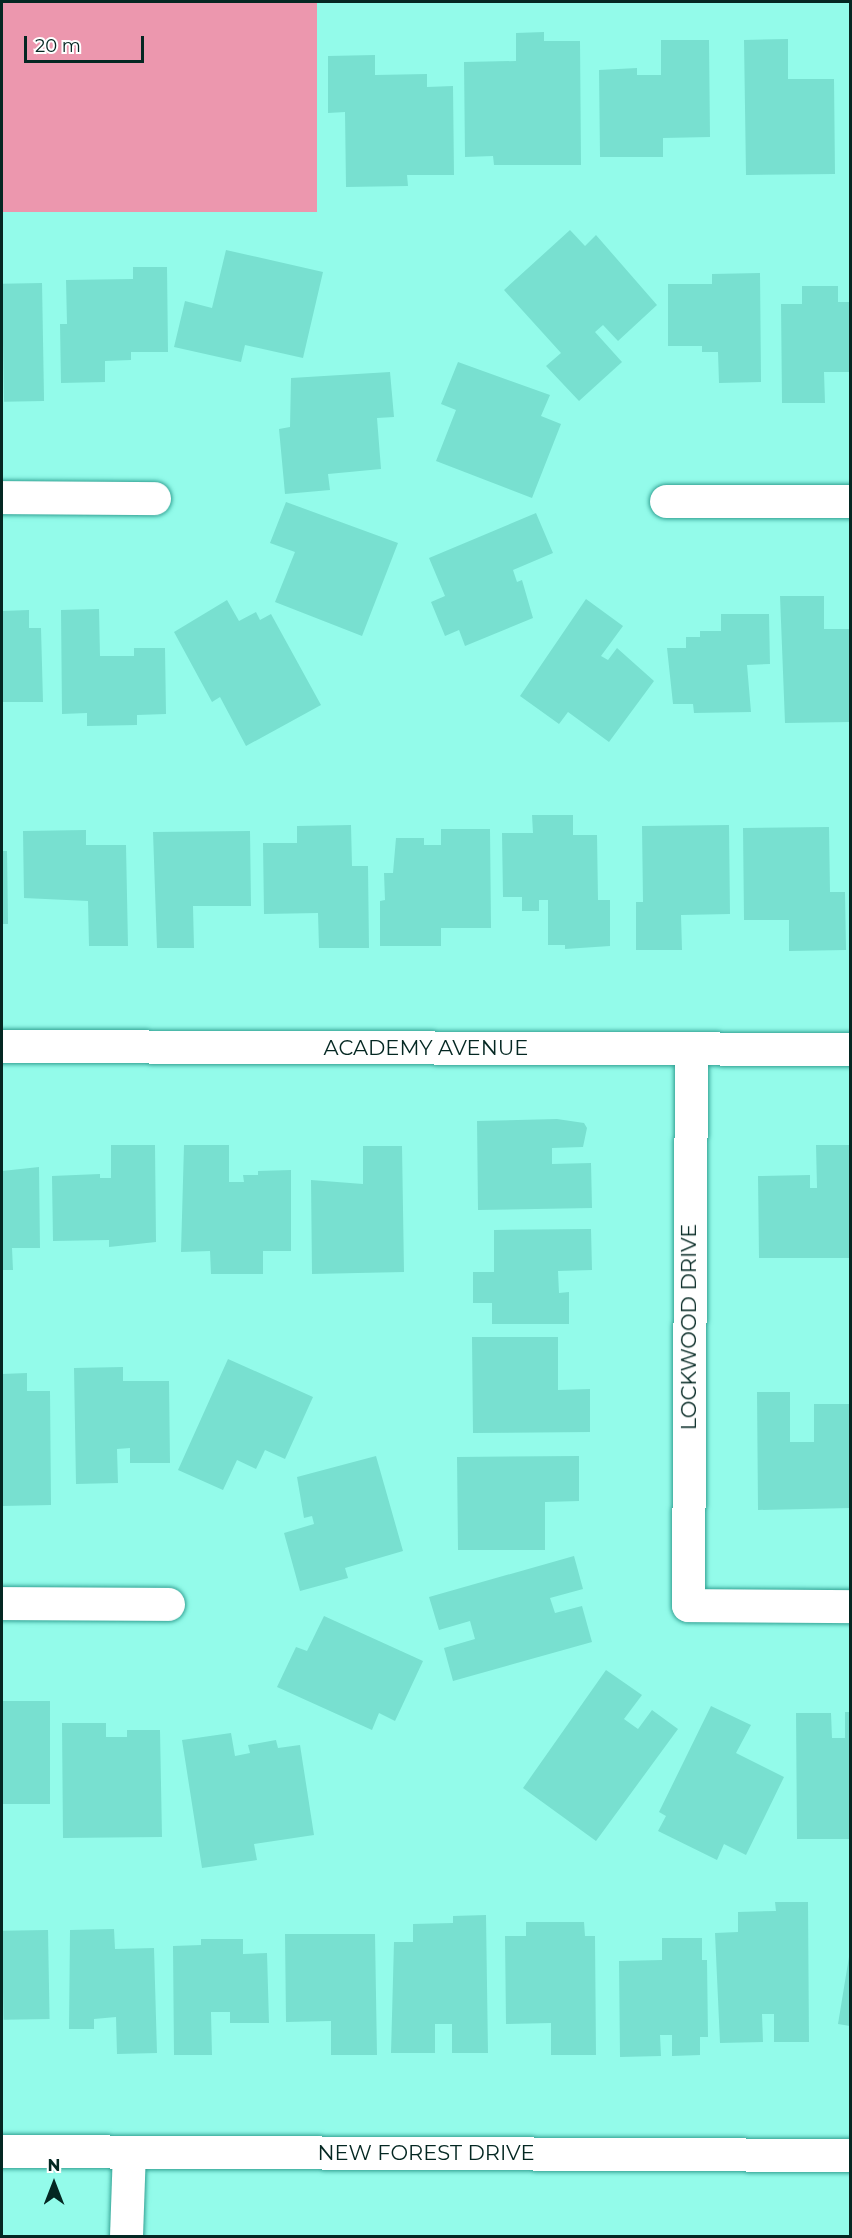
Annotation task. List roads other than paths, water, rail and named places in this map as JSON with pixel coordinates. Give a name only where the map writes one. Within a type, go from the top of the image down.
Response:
[{"type":"street","points":[[2,497],[154,498]]},
{"type":"street","points":[[666,501],[850,501]]},
{"type":"street","name":"ACADEMY AVENUE","points":[[2,1046],[850,1049]]},
{"type":"street","name":"LOCKWOOD DRIVE","points":[[691,1049],[688,1605],[850,1605]]},
{"type":"street","points":[[2,1603],[168,1604]]},
{"type":"street","name":"NEW FOREST DRIVE","points":[[2,2151],[850,2155]]},
{"type":"street","points":[[126,2236],[129,2152]]}]
